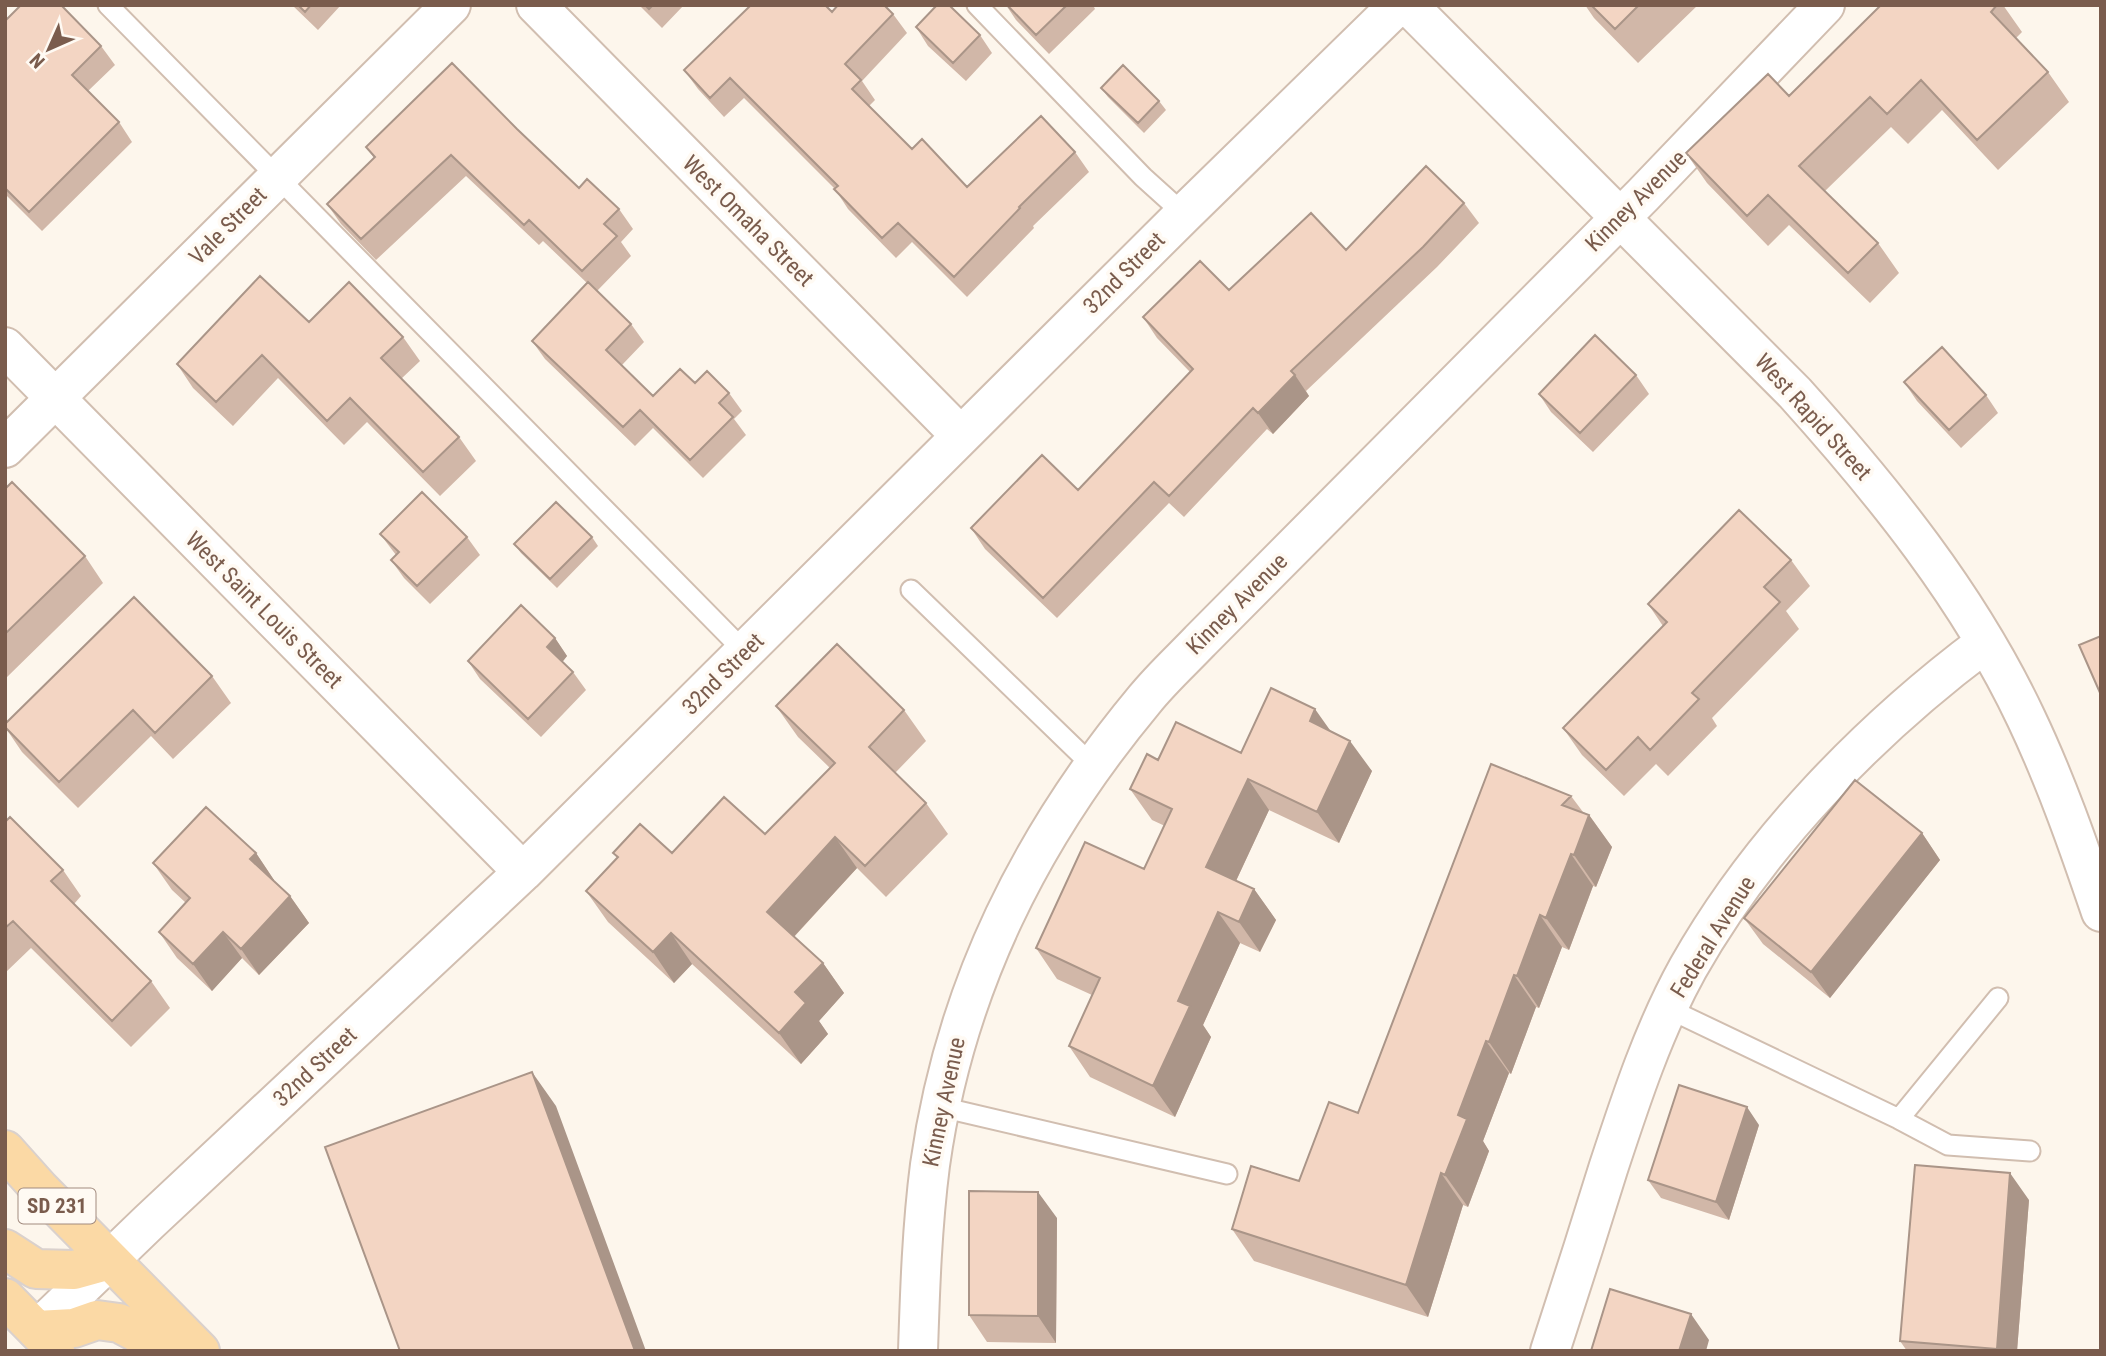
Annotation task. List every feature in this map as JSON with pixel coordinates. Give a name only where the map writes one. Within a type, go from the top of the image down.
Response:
[{"type":"main road","name":"SD 231","points":[[5,1150],[200,1351]]},
{"type":"main road","points":[[5,1249],[36,1269],[74,1270],[110,1260]]},
{"type":"main road","points":[[5,1298],[47,1341],[97,1320],[118,1323],[138,1333],[155,1351]]},
{"type":"street","name":"Vale Street","points":[[5,447],[451,5]]},
{"type":"street","name":"West Omaha Street","points":[[536,5],[961,436]]},
{"type":"street","name":"32nd Street","points":[[47,1341],[110,1260],[523,872],[1184,214],[1398,5]]},
{"type":"street","name":"West Rapid Street","points":[[1408,5],[1795,393],[1852,456],[1905,524],[1985,643],[2031,730],[2072,828],[2101,912]]},
{"type":"street","name":"Kinney Avenue","points":[[918,1351],[921,1252],[930,1164],[961,1024],[982,962],[1009,903],[1042,845],[1093,766],[1147,696],[1200,640],[1619,218],[1825,5]]},
{"type":"street","name":"West Saint Louis Street","points":[[5,347],[523,872]]},
{"type":"street","name":"Federal Avenue","points":[[1550,1351],[1630,1102],[1687,970],[1723,912],[1766,853],[1808,804],[1905,708],[1947,671],[1985,643]]},
{"type":"lane","points":[[107,5],[745,652]]},
{"type":"lane","points":[[977,5],[1143,177],[1184,214]]},
{"type":"lane","points":[[911,590],[1093,766]]},
{"type":"lane","points":[[1899,1119],[1998,998]]},
{"type":"lane","points":[[1669,1009],[1948,1145],[2030,1151]]},
{"type":"lane","points":[[941,1107],[1227,1174]]},
{"type":"building","points":[[21,5],[61,5],[101,46],[72,75],[119,122],[29,212],[5,188],[5,21]]},
{"type":"building","points":[[298,5],[311,5],[305,12]]},
{"type":"building","points":[[751,5],[825,5],[832,12],[838,5],[884,5],[893,14],[845,64],[861,80],[852,89],[912,149],[922,139],[967,187],[1041,116],[1075,152],[954,277],[898,223],[882,238],[834,189],[838,186],[730,78],[710,98],[684,70]]},
{"type":"building","points":[[937,5],[949,5],[980,35],[953,63],[916,27]]},
{"type":"building","points":[[1007,5],[1067,5],[1036,35]]},
{"type":"building","points":[[1591,5],[1639,5],[1615,29]]},
{"type":"building","points":[[1881,5],[1997,5],[1991,12],[2048,72],[1977,140],[1921,80],[1887,114],[1870,97],[1799,166],[1878,243],[1848,273],[1768,195],[1747,216],[1686,153],[1768,74],[1789,96]]},
{"type":"building","points":[[452,63],[579,188],[587,179],[619,209],[604,224],[617,236],[582,271],[529,220],[524,225],[451,155],[361,239],[327,204],[375,157],[366,147]]},
{"type":"building","points":[[1123,65],[1159,101],[1138,123],[1101,88]]},
{"type":"building","points":[[1426,166],[1464,203],[1423,247],[1291,371],[1295,375],[1258,413],[1253,408],[1169,496],[1154,482],[1043,598],[971,528],[1042,455],[1078,490],[1193,369],[1143,317],[1200,261],[1229,290],[1311,213],[1346,250]]},
{"type":"building","points":[[260,276],[309,322],[349,282],[403,337],[381,358],[459,437],[423,472],[350,398],[327,421],[262,355],[216,402],[177,364]]},
{"type":"building","points":[[588,282],[631,324],[606,350],[653,396],[680,369],[695,383],[707,371],[729,393],[719,403],[733,417],[690,460],[640,410],[623,427],[532,341]]},
{"type":"building","points":[[1595,335],[1636,375],[1580,433],[1539,394]]},
{"type":"building","points":[[1942,347],[1986,395],[1949,430],[1904,382]]},
{"type":"building","points":[[12,482],[85,556],[5,634],[5,489]]},
{"type":"building","points":[[422,492],[467,537],[417,586],[391,560],[399,552],[380,534]]},
{"type":"building","points":[[556,502],[592,537],[550,579],[514,544]]},
{"type":"building","points":[[1739,510],[1791,560],[1764,587],[1780,602],[1692,693],[1699,699],[1650,750],[1638,737],[1606,770],[1563,728],[1667,622],[1648,604]]},
{"type":"building","points":[[134,597],[212,676],[155,733],[133,710],[59,782],[5,724]]},
{"type":"building","points":[[521,605],[555,638],[547,647],[573,672],[528,719],[468,661]]},
{"type":"building","points":[[2101,636],[2101,695],[2079,645]]},
{"type":"building","points":[[837,644],[904,710],[869,747],[926,803],[865,866],[835,837],[767,912],[823,963],[795,992],[806,1003],[779,1033],[671,933],[653,952],[586,891],[618,857],[613,853],[640,824],[672,853],[724,797],[765,834],[835,763],[776,706]]},
{"type":"building","points":[[1271,688],[1315,709],[1310,721],[1350,741],[1317,812],[1248,779],[1206,867],[1254,889],[1239,922],[1218,912],[1178,1001],[1190,1006],[1153,1086],[1069,1046],[1100,978],[1036,948],[1085,842],[1144,869],[1172,809],[1130,789],[1147,754],[1158,760],[1176,722],[1241,753]]},
{"type":"building","points":[[1491,764],[1571,796],[1562,805],[1589,815],[1546,918],[1540,915],[1489,1042],[1486,1041],[1458,1115],[1467,1119],[1445,1175],[1441,1173],[1406,1285],[1232,1229],[1251,1166],[1299,1181],[1329,1102],[1358,1113]]},
{"type":"building","points":[[1855,780],[1922,833],[1811,972],[1744,918]]},
{"type":"building","points":[[206,807],[256,853],[250,859],[290,896],[241,949],[223,932],[193,964],[159,932],[190,898],[153,863]]},
{"type":"building","points":[[10,817],[63,870],[51,881],[151,981],[112,1021],[13,921],[5,928],[5,822]]},
{"type":"building","points":[[532,1072],[635,1351],[400,1351],[325,1147]]},
{"type":"building","points":[[1679,1085],[1747,1107],[1716,1202],[1648,1180]]},
{"type":"building","points":[[1915,1165],[2010,1173],[1997,1349],[1900,1341]]},
{"type":"building","points":[[969,1191],[1038,1192],[1038,1316],[969,1315]]},
{"type":"building","points":[[1610,1289],[1691,1314],[1679,1351],[1591,1351]]}]
